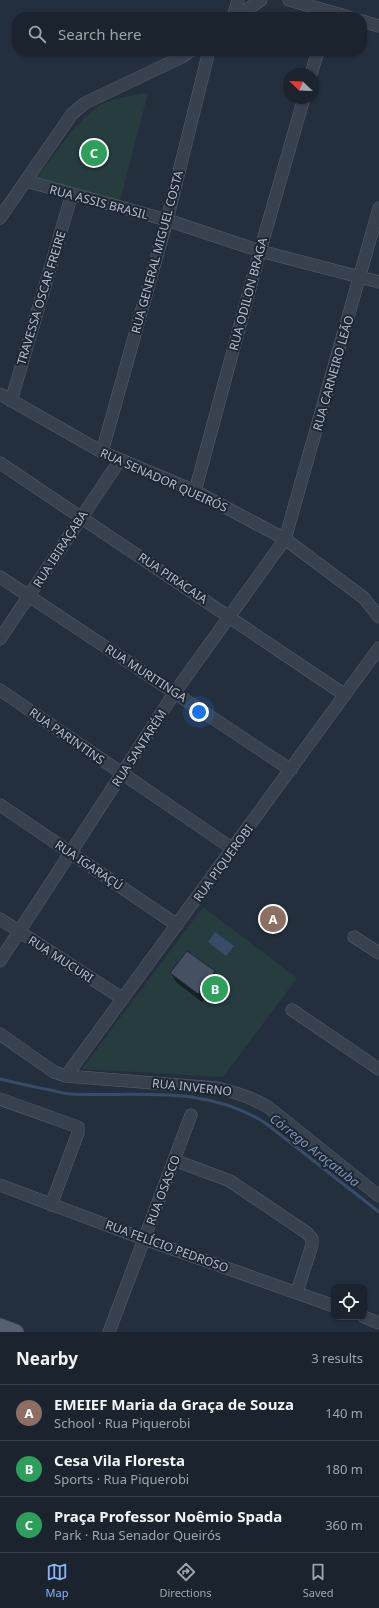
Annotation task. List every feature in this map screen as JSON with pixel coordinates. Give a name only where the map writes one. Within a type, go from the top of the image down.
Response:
[{"type":"main road","points":[[0,1326],[16,1332]]},
{"type":"street","points":[[236,12],[238,0]]},
{"type":"street","points":[[243,12],[262,0]]},
{"type":"street","points":[[289,0],[330,9]]},
{"type":"street","points":[[367,22],[379,26]]},
{"type":"street","points":[[0,218],[72,114],[85,103],[183,56]]},
{"type":"street","name":"RUA GENERAL MIGUEL COSTA","points":[[102,452],[166,220],[207,56]]},
{"type":"street","points":[[313,68],[316,56]]},
{"type":"street","name":"RUA ODILON BRAGA","points":[[194,491],[302,104]]},
{"type":"street","name":"RUA ASSIS BRASIL","points":[[26,182],[166,220],[260,251],[379,282]]},
{"type":"street","name":"TRAVESSA OSCAR FREIRE","points":[[11,401],[72,194]]},
{"type":"street","name":"RUA CARNEIRO LEÃO","points":[[285,539],[379,208]]},
{"type":"street","name":"RUA SENADOR QUEIRÓS","points":[[0,394],[102,452],[194,491],[285,539],[364,598],[378,611]]},
{"type":"street","name":"RUA IBIRAÇABA","points":[[0,639],[80,517],[120,460]]},
{"type":"street","name":"RUA PIRACAIA","points":[[0,463],[345,695]]},
{"type":"street","name":"RUA SANTARÉM","points":[[0,961],[175,692],[285,539]]},
{"type":"street","name":"RUA MURITINGA","points":[[0,577],[291,770]]},
{"type":"street","name":"RUA PIQUEROBI","points":[[66,1076],[379,648]]},
{"type":"street","name":"RUA PARINTINS","points":[[0,690],[233,849]]},
{"type":"street","name":"RUA IGARAÇÚ","points":[[0,805],[177,925]]},
{"type":"street","name":"RUA MUCURI","points":[[0,919],[123,999]]},
{"type":"street","points":[[354,937],[379,953]]},
{"type":"street","points":[[292,1010],[379,1069]]},
{"type":"street","points":[[0,1034],[49,1068],[66,1076]]},
{"type":"street","name":"RUA INVERNO","points":[[66,1076],[217,1088],[236,1092],[254,1099],[268,1107],[379,1196]]},
{"type":"street","points":[[0,1099],[78,1128],[78,1133],[51,1205]]},
{"type":"street","name":"RUA OSASCO","points":[[109,1332],[191,1115]]},
{"type":"street","points":[[174,1160],[230,1181],[307,1233],[312,1239],[312,1245],[297,1292]]},
{"type":"street","name":"RUA FELÍCIO PEDROSO","points":[[0,1185],[144,1239],[331,1305]]},
{"type":"street","points":[[367,1318],[379,1323]]},
{"type":"green space","points":[[148,93],[120,201],[36,179],[71,132],[95,108],[112,100]]},
{"type":"green space","points":[[203,907],[297,978],[223,1077],[82,1069]]},
{"type":"water","points":[[215,932],[234,946],[226,956],[208,942]]},
{"type":"building","points":[[187,951],[215,971],[198,994],[170,973]]},
{"type":"building","points":[[207,982],[217,989],[209,1000],[199,992]]},
{"type":"waterway","name":"Córrego Araçatuba","points":[[0,1079],[68,1094],[173,1095],[222,1103],[245,1112],[268,1125],[379,1212]]},
{"type":"place","name":"Praça Professor Noêmio Spada","points":[[94,153]]},
{"type":"place","name":"EMEIEF Maria da Graça de Souza","points":[[273,919]]},
{"type":"place","name":"Cesa Vila Floresta","points":[[215,989]]}]
